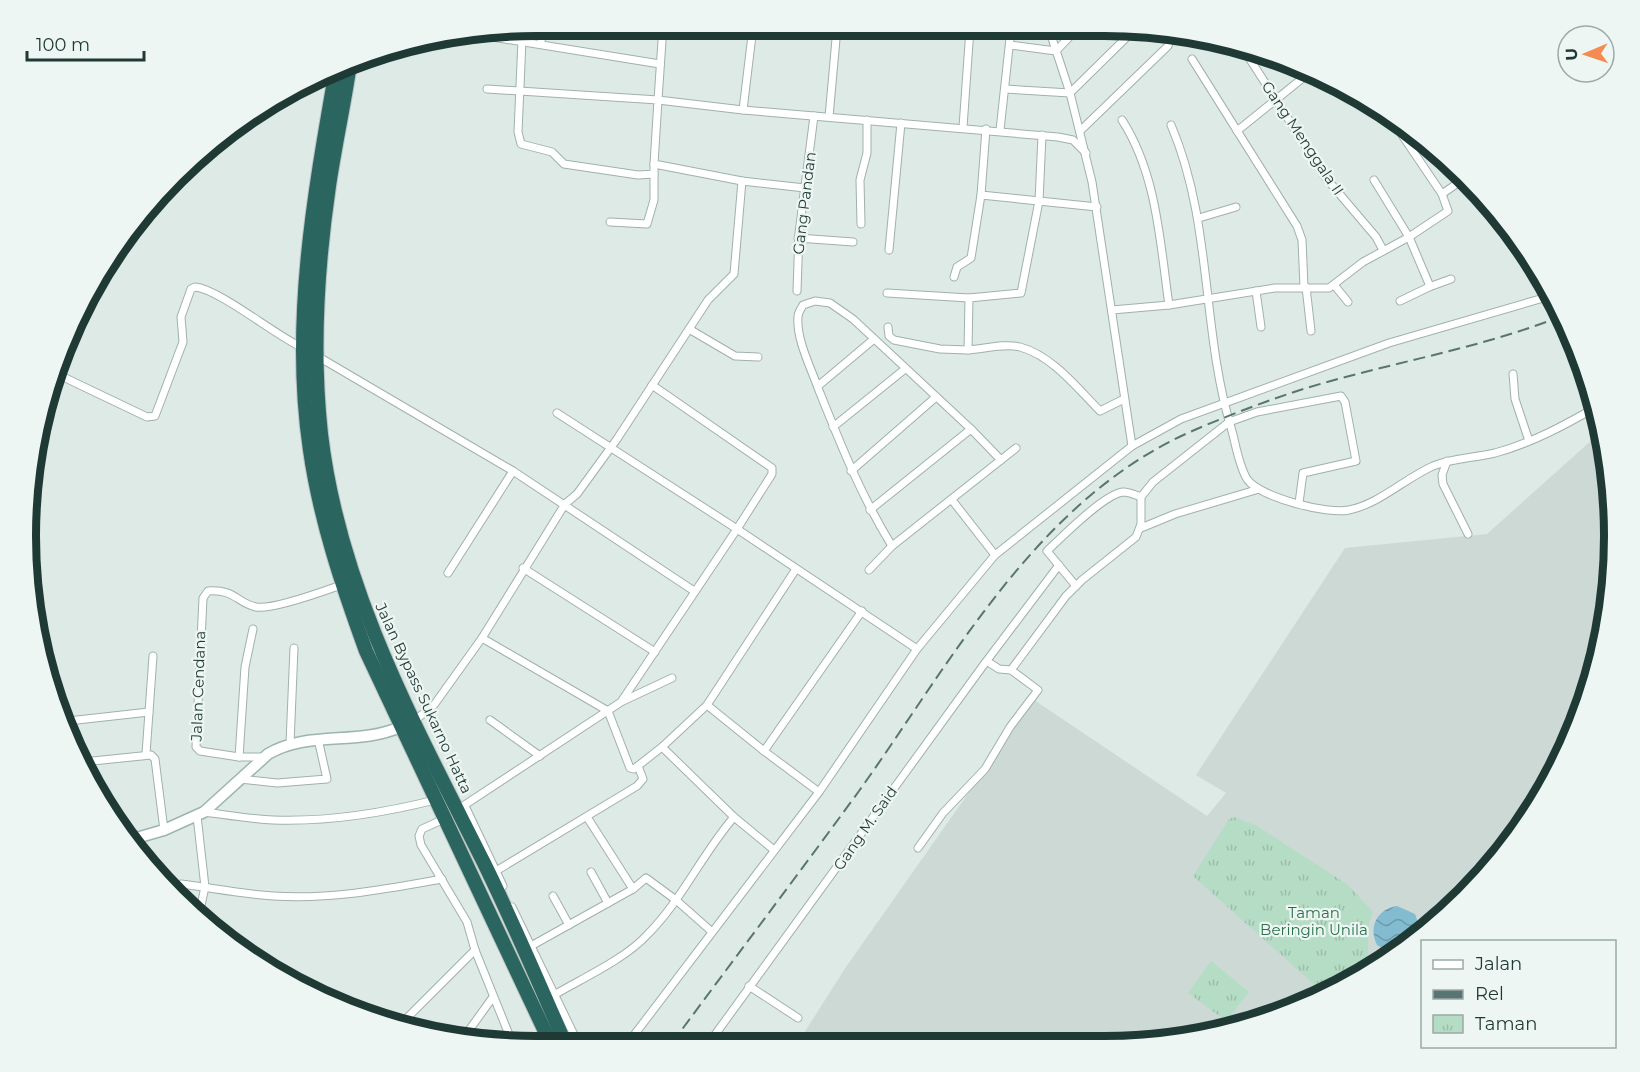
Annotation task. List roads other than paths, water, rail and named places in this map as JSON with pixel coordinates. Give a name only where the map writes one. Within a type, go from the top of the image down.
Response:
[{"type":"highway","name":"Jalan Bypass Sukarno Hatta","points":[[349,73],[345,101],[334,119],[308,251],[303,348],[310,451],[343,565],[370,629],[414,721],[461,808],[562,1036]]},
{"type":"highway","name":"Jalan Bypass Sukarno Hatta","points":[[334,79],[331,99],[334,119],[317,292],[317,356],[321,433],[343,565],[341,585],[366,651],[400,727],[518,970],[547,1036]]},
{"type":"highway","points":[[331,99],[345,101]]},
{"type":"street","points":[[542,36],[542,43]]},
{"type":"street","points":[[610,222],[647,224],[654,200],[654,164],[662,36]]},
{"type":"street","points":[[743,110],[752,36]]},
{"type":"street","points":[[829,117],[836,36]]},
{"type":"street","points":[[963,127],[969,36]]},
{"type":"street","points":[[1000,130],[1011,36]]},
{"type":"street","points":[[1051,36],[1080,130],[1097,207],[1132,446]]},
{"type":"street","points":[[1056,51],[1070,36]]},
{"type":"street","points":[[500,37],[660,64]]},
{"type":"street","points":[[1005,89],[1070,93],[1127,37]]},
{"type":"street","points":[[522,40],[518,132],[523,145],[552,152],[564,164],[638,175],[654,174]]},
{"type":"street","points":[[1080,130],[1168,46],[1170,40]]},
{"type":"street","points":[[1010,45],[1056,51]]},
{"type":"street","name":"Gang Menggala II","points":[[1250,58],[1326,178],[1376,237],[1383,250]]},
{"type":"street","points":[[1192,59],[1297,226],[1302,240],[1311,331]]},
{"type":"street","points":[[1237,131],[1303,78]]},
{"type":"street","points":[[487,89],[658,100],[743,110],[1000,130],[1073,140],[1086,153]]},
{"type":"street","name":"Gang Pandan","points":[[797,291],[798,238],[814,116]]},
{"type":"street","points":[[861,224],[860,180],[867,153],[867,120]]},
{"type":"street","points":[[1122,120],[1137,143],[1152,193],[1169,305]]},
{"type":"street","points":[[889,250],[901,123]]},
{"type":"street","points":[[1171,125],[1180,147],[1199,218],[1224,404],[1245,474],[1259,489],[1299,503],[1332,510],[1349,510],[1364,506],[1412,477],[1447,461],[1494,453],[1529,441],[1560,428],[1588,412]]},
{"type":"street","points":[[954,277],[957,267],[971,258],[981,195],[986,129]]},
{"type":"street","points":[[1112,310],[1169,305],[1256,291],[1335,286],[1362,262],[1409,237],[1447,212],[1448,208],[1442,194],[1402,134]]},
{"type":"street","points":[[887,293],[969,298],[1021,293],[1038,201],[1042,135]]},
{"type":"street","points":[[654,164],[742,181],[805,188]]},
{"type":"street","points":[[1374,180],[1409,237],[1429,287]]},
{"type":"street","points":[[414,721],[434,705],[482,638],[523,568],[565,504],[577,494],[610,447],[708,300],[734,274],[742,181]]},
{"type":"street","points":[[1442,194],[1458,183]]},
{"type":"street","points":[[981,195],[1097,207]]},
{"type":"street","points":[[1199,218],[1236,207]]},
{"type":"street","points":[[798,238],[853,242]]},
{"type":"street","points":[[1400,301],[1451,279]]},
{"type":"street","points":[[1335,286],[1348,302]]},
{"type":"street","points":[[62,377],[147,417],[155,416],[183,342],[181,317],[191,289],[195,287],[231,304],[281,338],[303,348]]},
{"type":"street","points":[[1256,291],[1261,327]]},
{"type":"street","points":[[968,350],[969,298]]},
{"type":"street","points":[[633,1036],[819,792],[917,649],[995,555],[1132,446],[1181,419],[1389,344],[1540,299]]},
{"type":"street","points":[[892,546],[870,510],[833,427],[798,323],[798,315],[803,305],[815,301],[830,303],[853,319],[1001,460]]},
{"type":"street","points":[[888,327],[889,336],[894,340],[940,349],[1020,347],[1057,368],[1082,389],[1100,411],[1124,399]]},
{"type":"street","points":[[689,329],[735,356],[758,357]]},
{"type":"street","points":[[818,386],[874,339]]},
{"type":"street","points":[[317,356],[513,471],[694,591]]},
{"type":"street","points":[[833,427],[905,369]]},
{"type":"street","points":[[1513,374],[1515,399],[1529,441]]},
{"type":"street","points":[[621,702],[772,474],[772,468],[652,385]]},
{"type":"street","points":[[1011,670],[1076,586],[1137,537],[1141,528],[1141,497],[1153,482],[1229,422],[1276,408],[1336,396],[1343,398],[1356,461],[1304,473],[1299,503]]},
{"type":"street","points":[[851,471],[936,397]]},
{"type":"street","points":[[557,412],[917,649]]},
{"type":"street","points":[[870,510],[971,429]]},
{"type":"street","points":[[868,570],[892,546],[1016,448]]},
{"type":"street","points":[[1447,461],[1442,475],[1443,484],[1468,534]]},
{"type":"street","points":[[448,573],[513,471]]},
{"type":"street","points":[[1141,528],[1259,489]]},
{"type":"street","points":[[1076,586],[1047,551],[1077,523],[1119,493],[1124,492],[1141,497]]},
{"type":"street","points":[[952,500],[995,555]]},
{"type":"street","name":"Gang M. Said","points":[[714,1036],[1059,565]]},
{"type":"street","points":[[523,568],[655,652]]},
{"type":"street","points":[[482,638],[608,711],[630,768],[634,770],[707,705],[796,569]]},
{"type":"street","name":"Jalan Cendana","points":[[265,757],[239,757],[200,751],[196,747],[203,598],[208,591],[227,592],[255,607],[294,600],[341,585]]},
{"type":"street","points":[[764,751],[862,611]]},
{"type":"street","points":[[239,757],[245,667],[253,629]]},
{"type":"street","points":[[290,743],[294,648]]},
{"type":"street","points":[[146,754],[153,656]]},
{"type":"street","points":[[918,848],[943,813],[985,769],[1010,727],[1038,690],[1011,670],[999,669],[988,662],[985,663]]},
{"type":"street","points":[[574,1036],[495,871],[461,808],[621,702],[672,678]]},
{"type":"street","points":[[707,705],[819,792]]},
{"type":"street","points":[[72,721],[149,712]]},
{"type":"street","points":[[490,720],[540,756]]},
{"type":"street","points":[[137,837],[164,830],[200,814],[265,757],[290,743],[375,736],[400,727]]},
{"type":"street","points":[[240,779],[277,783],[327,779],[318,739]]},
{"type":"street","points":[[662,747],[734,817],[774,850]]},
{"type":"street","points":[[90,761],[146,754],[155,759],[164,830]]},
{"type":"street","points":[[495,871],[642,782],[642,774],[638,766]]},
{"type":"street","points":[[200,814],[273,820],[315,819],[397,809],[435,800]]},
{"type":"street","points":[[200,814],[205,887],[201,907]]},
{"type":"street","points":[[587,817],[633,889]]},
{"type":"street","points":[[554,995],[635,946],[648,935],[676,900],[721,832],[734,817]]},
{"type":"street","points":[[444,819],[423,829],[419,836],[423,851],[467,922],[475,950],[509,1035]]},
{"type":"street","points":[[591,872],[608,903]]},
{"type":"street","points":[[531,946],[633,889],[646,878],[676,900],[711,931]]},
{"type":"street","points":[[181,884],[274,896],[322,896],[376,891],[442,879]]},
{"type":"street","points":[[553,896],[569,925]]},
{"type":"street","points":[[407,1019],[475,950]]},
{"type":"street","points":[[749,986],[798,1018]]},
{"type":"street","points":[[468,1031],[493,997]]},
{"type":"water","points":[[1397,906],[1415,914],[1419,925],[1385,950],[1377,945],[1374,938],[1374,926],[1380,915]]},
{"type":"railway","points":[[677,1036],[859,791],[964,638],[1002,588],[1043,541],[1087,498],[1136,462],[1190,432],[1243,410],[1330,381],[1498,338],[1554,319]]},
{"type":"park label","name":"Taman Beringin Unila","points":[[1314,920]]}]
